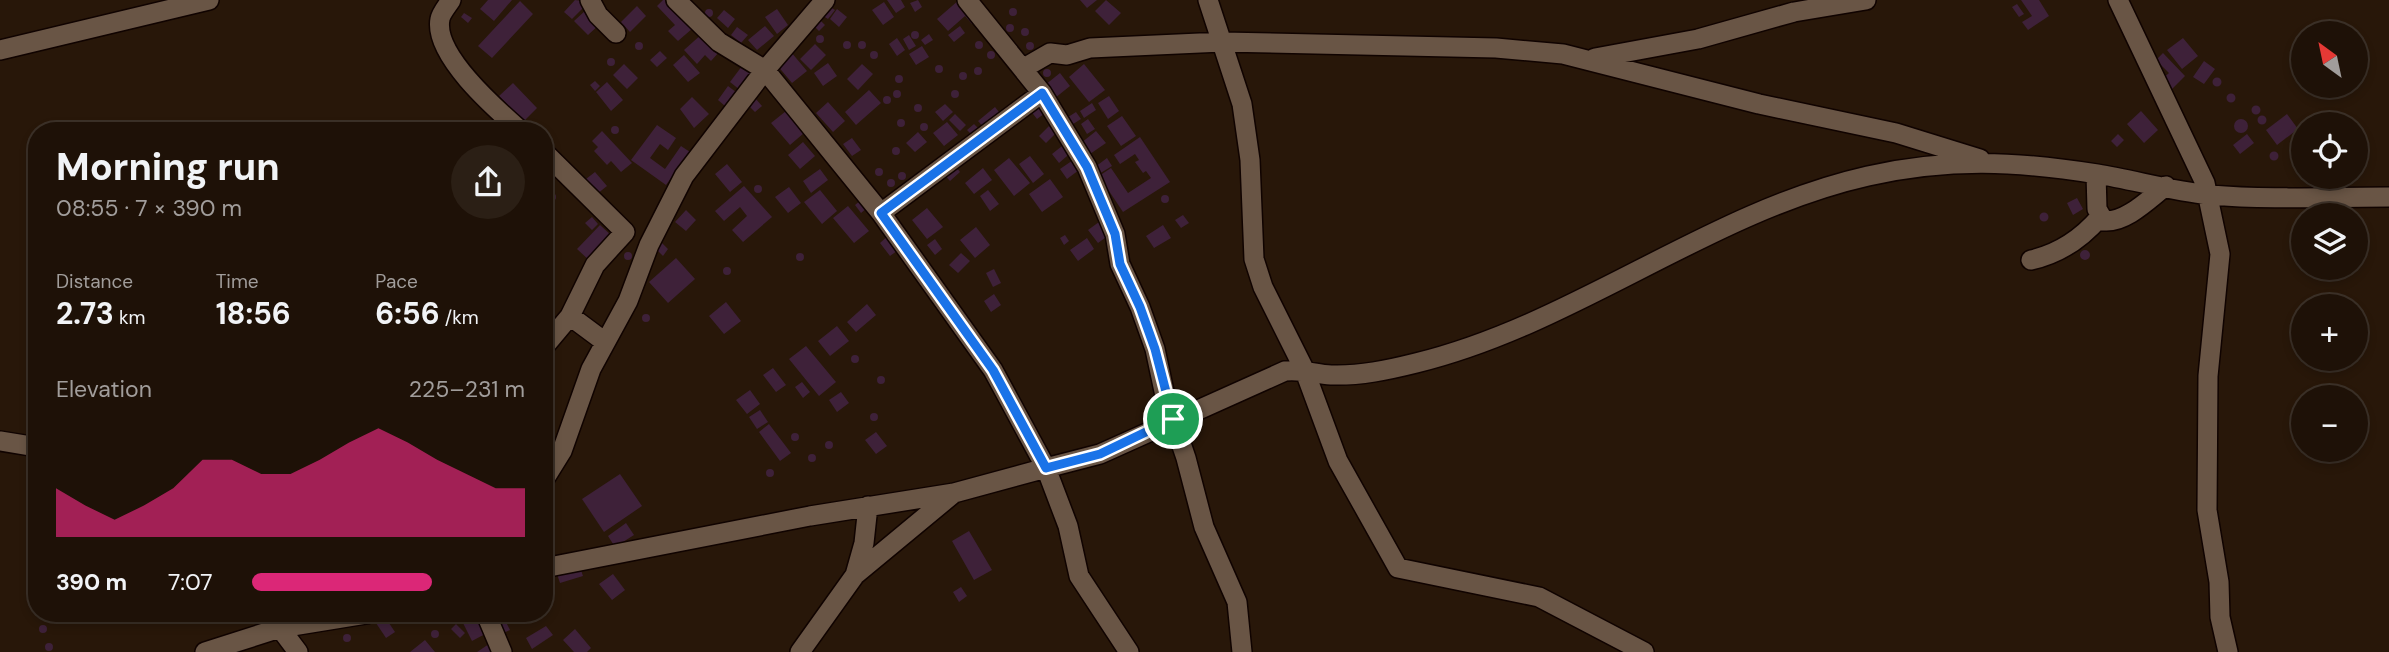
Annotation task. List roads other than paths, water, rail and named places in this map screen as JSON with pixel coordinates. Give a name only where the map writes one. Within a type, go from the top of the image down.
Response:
[{"type":"street","points":[[0,50],[209,0]]},
{"type":"street","points":[[451,0],[440,20],[445,47],[490,103],[511,122]]},
{"type":"street","points":[[590,0],[598,15],[616,33]]},
{"type":"street","points":[[676,0],[719,42],[765,70],[881,213],[993,370],[1046,468],[1068,526],[1079,576],[1129,652]]},
{"type":"street","points":[[553,466],[562,451],[579,397],[640,277],[649,245],[684,176],[765,70],[825,0]]},
{"type":"street","points":[[967,0],[994,37],[1024,68],[1042,93],[1087,167],[1115,234],[1120,264],[1144,318],[1204,527],[1237,602],[1242,652]]},
{"type":"street","points":[[1208,0],[1242,104],[1250,160],[1254,259],[1263,287],[1304,369],[1338,461],[1367,518],[1398,568],[1539,597],[1644,652]]},
{"type":"street","points":[[1587,60],[1698,39],[1794,12],[1866,0]]},
{"type":"street","points":[[2118,0],[2209,195],[2220,254],[2208,376],[2207,510],[2217,570],[2220,617],[2228,652]]},
{"type":"street","points":[[1024,68],[1050,53],[1067,55],[1090,48],[1222,42],[1496,48],[1587,60],[1759,104],[1896,133],[1985,161],[2095,173],[2209,195],[2389,197]]},
{"type":"street","points":[[881,213],[1042,93]]},
{"type":"street","points":[[553,161],[625,232],[595,265],[570,316],[553,336]]},
{"type":"street","points":[[553,566],[867,506],[954,493],[1100,454],[1173,419],[1286,371],[1304,369],[1327,374],[1364,374],[1418,363],[1528,326],[1697,242],[1814,190],[1870,176],[1985,161]]},
{"type":"street","points":[[2095,173],[2096,209],[2100,217],[2111,222],[2133,211],[2166,186]]},
{"type":"street","points":[[2031,260],[2057,251],[2087,232],[2100,217]]},
{"type":"street","points":[[570,316],[605,342]]},
{"type":"street","points":[[0,441],[28,446]]},
{"type":"street","points":[[800,652],[855,575],[954,493]]},
{"type":"street","points":[[855,575],[864,543],[867,506]]},
{"type":"street","points":[[205,652],[283,622]]},
{"type":"street","points":[[286,622],[298,652]]},
{"type":"street","points":[[489,622],[502,652]]}]
